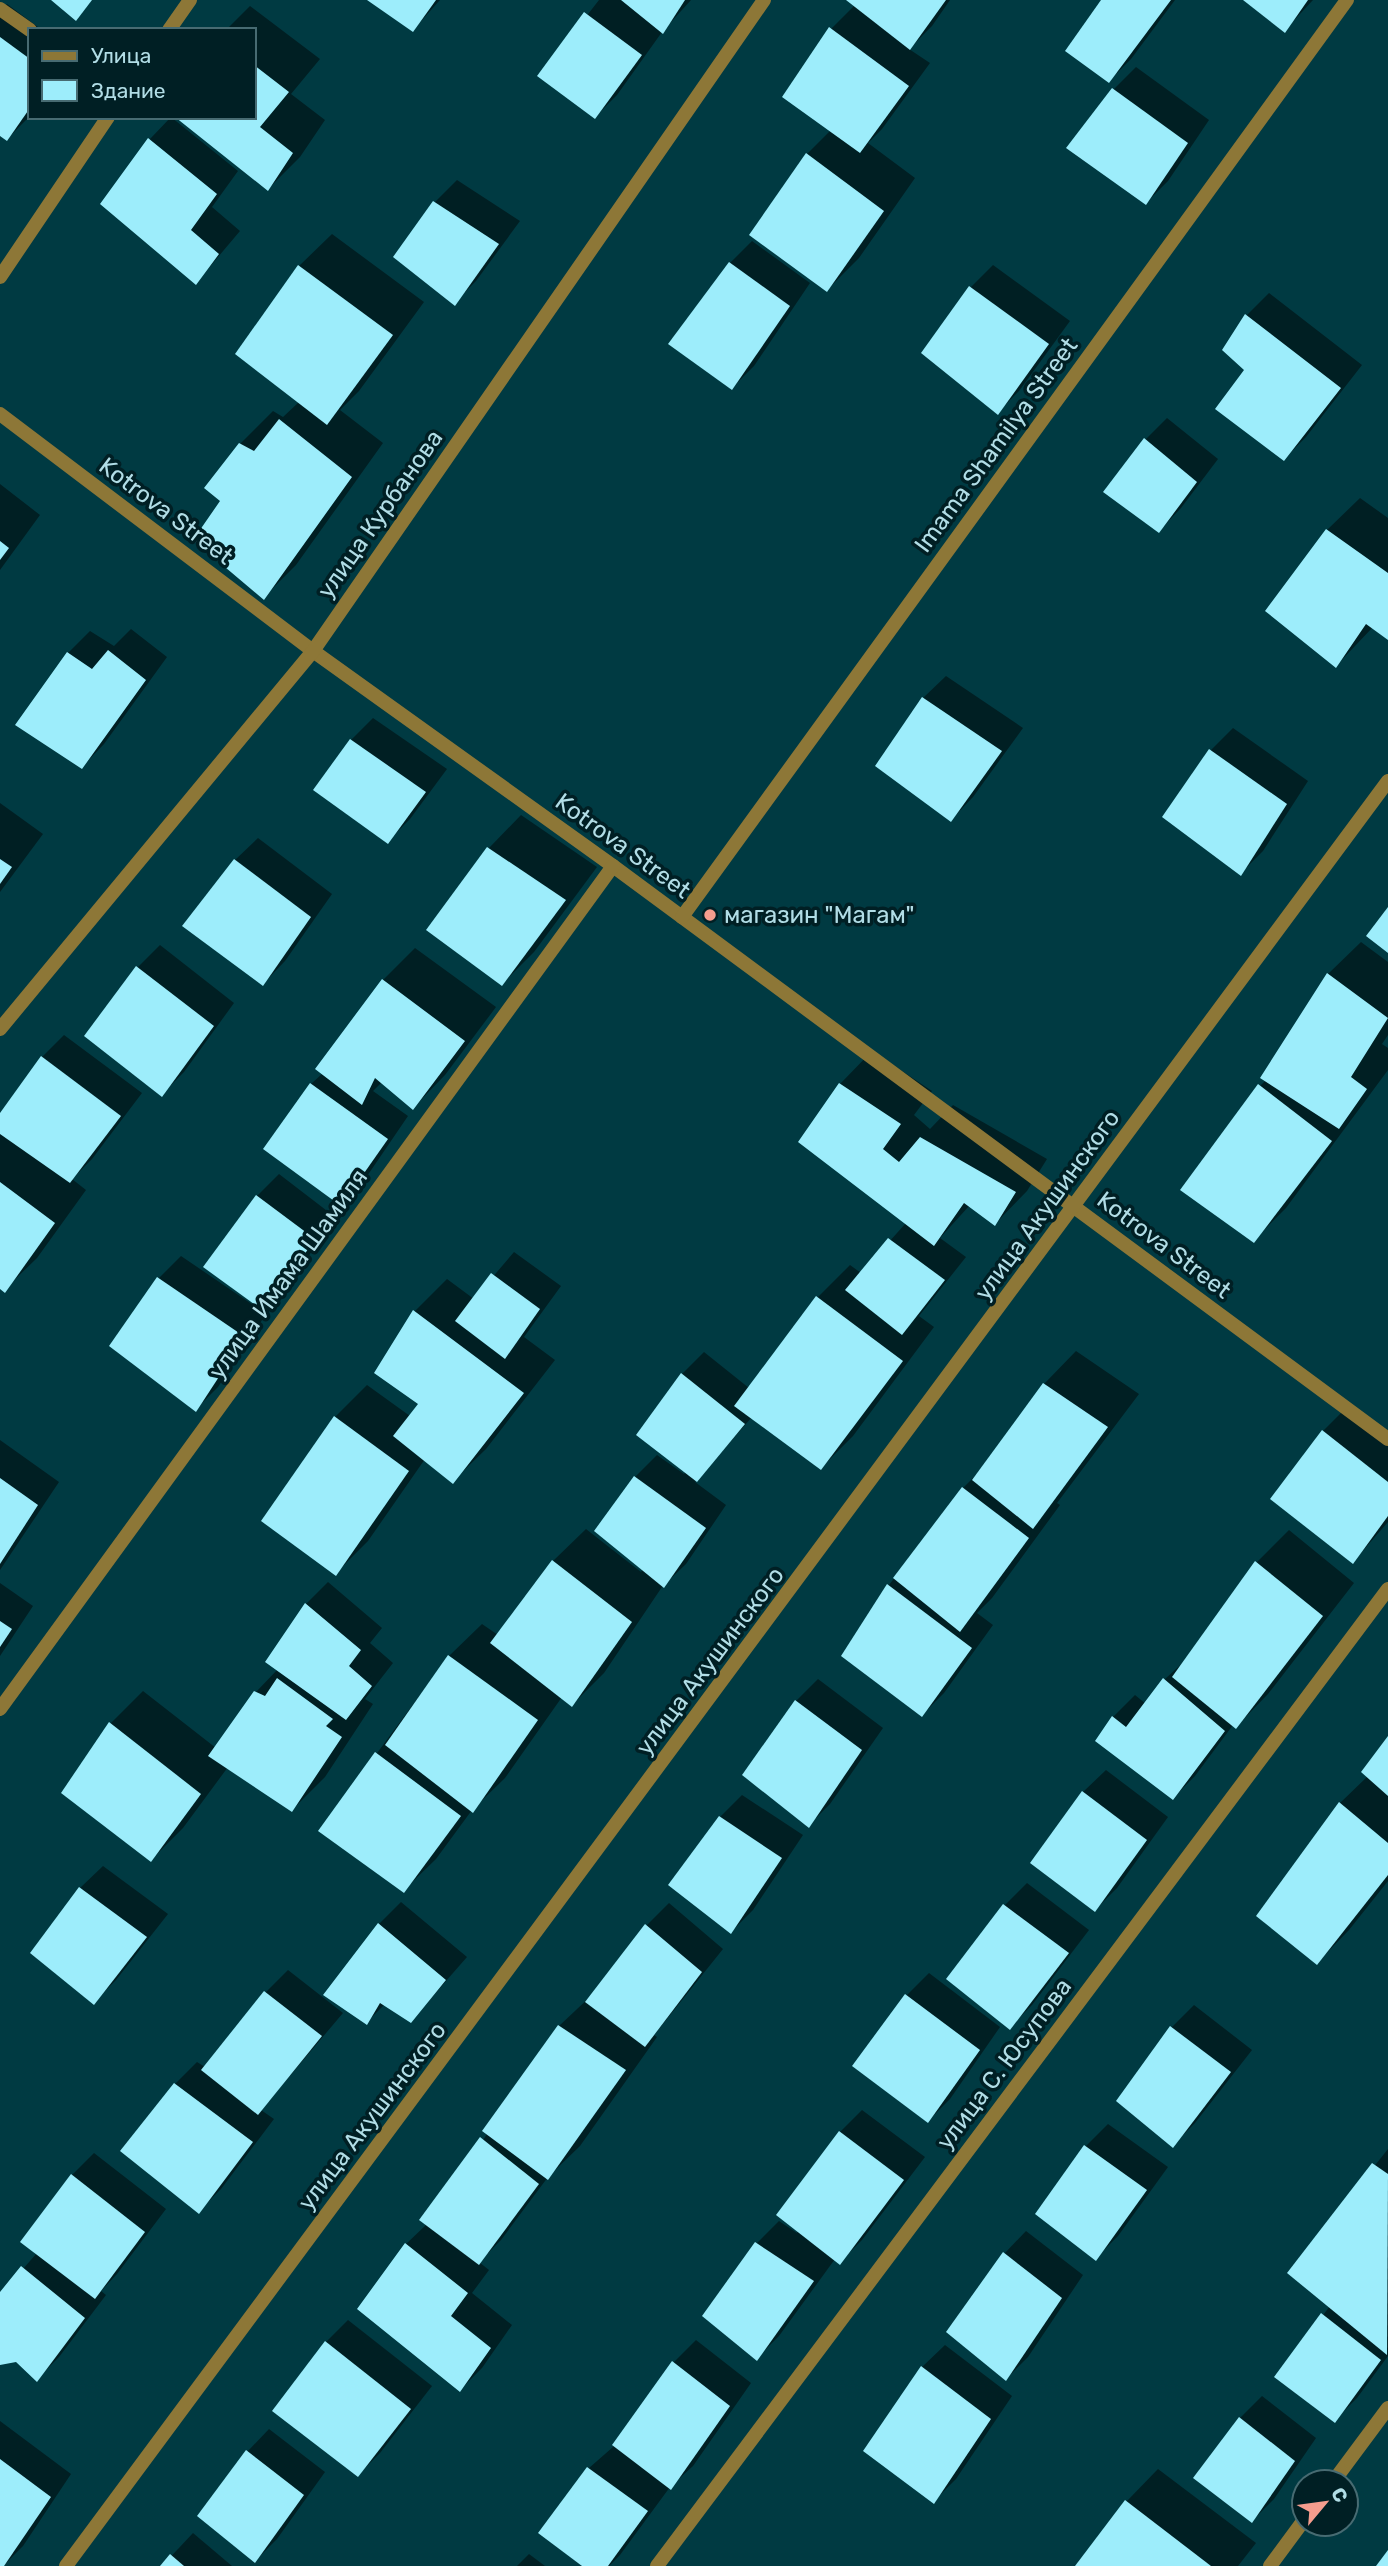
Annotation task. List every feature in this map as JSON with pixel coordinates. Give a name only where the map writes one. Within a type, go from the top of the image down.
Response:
[{"type":"street","points":[[170,28],[190,0]]},
{"type":"street","name":"улица Курбанова","points":[[0,1030],[313,651],[764,0]]},
{"type":"street","name":"Imama Shamilya Street","points":[[682,917],[1347,0]]},
{"type":"street","points":[[0,9],[28,29]]},
{"type":"street","points":[[0,277],[107,119]]},
{"type":"street","name":"Kotrova Street","points":[[0,414],[313,651],[614,866],[1388,1440]]},
{"type":"street","name":"улица Акушинского","points":[[66,2566],[1388,781]]},
{"type":"street","name":"улица Имама Шамиля","points":[[0,1709],[614,866]]},
{"type":"street","name":"улица С. Юсупова","points":[[657,2566],[1388,1589]]},
{"type":"street","points":[[1343,2468],[1388,2408]]},
{"type":"street","points":[[1270,2566],[1291,2538]]},
{"type":"building","points":[[51,0],[92,0],[76,21]]},
{"type":"building","points":[[367,0],[436,0],[413,32]]},
{"type":"building","points":[[621,0],[685,0],[663,34]]},
{"type":"building","points":[[846,0],[946,0],[910,50]]},
{"type":"building","points":[[1101,0],[1171,0],[1109,83],[1065,51]]},
{"type":"building","points":[[1243,0],[1308,0],[1285,33]]},
{"type":"building","points":[[584,12],[642,55],[595,119],[537,76]]},
{"type":"building","points":[[829,27],[909,86],[860,153],[782,97]]},
{"type":"building","points":[[0,37],[28,58],[28,111],[7,141],[0,136]]},
{"type":"building","points":[[256,67],[289,92],[260,127],[293,153],[268,191],[178,119],[256,119]]},
{"type":"building","points":[[1112,88],[1188,143],[1146,205],[1066,148]]},
{"type":"building","points":[[148,138],[217,194],[191,230],[219,254],[196,285],[100,204]]},
{"type":"building","points":[[806,153],[884,211],[827,292],[749,235]]},
{"type":"building","points":[[433,201],[499,244],[455,306],[393,257]]},
{"type":"building","points":[[729,262],[790,306],[732,390],[668,344]]},
{"type":"building","points":[[298,265],[393,335],[327,425],[235,354]]},
{"type":"building","points":[[969,286],[1049,344],[998,415],[921,353]]},
{"type":"building","points":[[1245,314],[1341,388],[1284,461],[1215,409],[1244,370],[1222,350]]},
{"type":"building","points":[[279,419],[352,477],[264,600],[193,540],[220,501],[204,488],[239,443],[254,451]]},
{"type":"building","points":[[1144,438],[1197,482],[1159,533],[1103,492]]},
{"type":"building","points":[[1326,529],[1388,573],[1388,640],[1366,624],[1336,668],[1265,611]]},
{"type":"building","points":[[0,541],[9,548],[0,560]]},
{"type":"building","points":[[108,650],[146,680],[82,769],[15,725],[67,652],[92,669]]},
{"type":"building","points":[[922,697],[1002,751],[951,822],[875,766]]},
{"type":"building","points":[[350,739],[426,792],[388,844],[313,790]]},
{"type":"building","points":[[1209,749],[1287,804],[1241,876],[1162,817]]},
{"type":"building","points":[[487,847],[566,900],[502,986],[426,930]]},
{"type":"building","points":[[0,859],[12,867],[0,884]]},
{"type":"building","points":[[234,859],[311,917],[263,986],[182,926]]},
{"type":"building","points":[[1388,907],[1388,953],[1366,936]]},
{"type":"building","points":[[136,966],[214,1026],[162,1097],[84,1036]]},
{"type":"building","points":[[1327,973],[1388,1018],[1351,1077],[1367,1089],[1339,1129],[1260,1078]]},
{"type":"building","points":[[382,979],[465,1041],[413,1110],[375,1078],[362,1105],[315,1069]]},
{"type":"building","points":[[41,1056],[121,1116],[70,1183],[0,1134],[0,1113]]},
{"type":"building","points":[[310,1083],[388,1139],[341,1206],[263,1149]]},
{"type":"building","points":[[839,1083],[901,1124],[883,1149],[899,1162],[920,1137],[1016,1192],[995,1226],[964,1203],[934,1246],[798,1142]]},
{"type":"building","points":[[1258,1084],[1332,1141],[1254,1243],[1180,1190]]},
{"type":"building","points":[[0,1182],[55,1223],[5,1293],[0,1289]]},
{"type":"building","points":[[256,1195],[315,1239],[265,1312],[203,1267]]},
{"type":"building","points":[[888,1238],[945,1280],[902,1335],[845,1290]]},
{"type":"building","points":[[491,1273],[540,1309],[505,1359],[455,1321]]},
{"type":"building","points":[[157,1277],[245,1337],[196,1412],[109,1346]]},
{"type":"building","points":[[816,1296],[903,1361],[821,1470],[734,1406]]},
{"type":"building","points":[[413,1310],[524,1393],[453,1484],[393,1436],[418,1404],[374,1373]]},
{"type":"building","points":[[681,1373],[745,1424],[697,1482],[636,1435]]},
{"type":"building","points":[[1043,1383],[1108,1427],[1033,1529],[972,1480]]},
{"type":"building","points":[[334,1416],[409,1471],[336,1576],[261,1521]]},
{"type":"building","points":[[1322,1430],[1388,1482],[1388,1516],[1353,1564],[1270,1499]]},
{"type":"building","points":[[634,1476],[706,1528],[664,1588],[594,1531]]},
{"type":"building","points":[[0,1478],[38,1505],[0,1564]]},
{"type":"building","points":[[962,1487],[1029,1538],[960,1632],[893,1578]]},
{"type":"building","points":[[552,1560],[632,1622],[572,1707],[490,1643]]},
{"type":"building","points":[[1255,1561],[1323,1616],[1236,1729],[1172,1677]]},
{"type":"building","points":[[887,1584],[972,1648],[922,1717],[841,1656]]},
{"type":"building","points":[[305,1603],[361,1650],[349,1666],[372,1686],[346,1720],[265,1662]]},
{"type":"building","points":[[0,1621],[12,1629],[0,1647]]},
{"type":"building","points":[[448,1655],[538,1720],[473,1813],[385,1745]]},
{"type":"building","points":[[277,1678],[333,1719],[326,1726],[342,1737],[292,1812],[208,1756],[254,1691],[265,1696]]},
{"type":"building","points":[[1163,1678],[1225,1731],[1173,1800],[1095,1741],[1112,1716],[1126,1727]]},
{"type":"building","points":[[795,1700],[862,1750],[809,1828],[742,1775]]},
{"type":"building","points":[[109,1722],[201,1794],[151,1862],[61,1793]]},
{"type":"building","points":[[1388,1736],[1388,1796],[1361,1772]]},
{"type":"building","points":[[375,1752],[461,1816],[404,1893],[318,1831]]},
{"type":"building","points":[[1082,1791],[1147,1840],[1095,1912],[1030,1863]]},
{"type":"building","points":[[1339,1802],[1388,1843],[1388,1875],[1317,1965],[1256,1916]]},
{"type":"building","points":[[719,1816],[782,1858],[731,1934],[668,1885]]},
{"type":"building","points":[[79,1887],[147,1937],[94,2005],[30,1953]]},
{"type":"building","points":[[1003,1904],[1069,1953],[1010,2030],[946,1979]]},
{"type":"building","points":[[378,1923],[446,1980],[411,2023],[380,2003],[367,2025],[323,1995]]},
{"type":"building","points":[[645,1924],[702,1972],[645,2047],[585,2002]]},
{"type":"building","points":[[264,1991],[322,2036],[258,2115],[201,2070]]},
{"type":"building","points":[[905,1994],[980,2050],[928,2123],[852,2066]]},
{"type":"building","points":[[558,2025],[626,2070],[548,2180],[482,2131]]},
{"type":"building","points":[[1170,2026],[1231,2072],[1173,2148],[1116,2101]]},
{"type":"building","points":[[174,2083],[253,2142],[199,2214],[120,2151]]},
{"type":"building","points":[[839,2131],[904,2180],[840,2265],[776,2215]]},
{"type":"building","points":[[480,2137],[539,2184],[479,2265],[419,2220]]},
{"type":"building","points":[[1084,2145],[1147,2190],[1096,2261],[1035,2214]]},
{"type":"building","points":[[1372,2163],[1388,2174],[1387,2355],[1287,2273]]},
{"type":"building","points":[[71,2174],[145,2232],[95,2299],[20,2242]]},
{"type":"building","points":[[755,2242],[814,2281],[757,2361],[702,2316]]},
{"type":"building","points":[[405,2243],[468,2293],[451,2316],[491,2348],[460,2392],[357,2309]]},
{"type":"building","points":[[1003,2252],[1062,2298],[1006,2381],[946,2332]]},
{"type":"building","points":[[21,2266],[85,2318],[37,2382],[16,2362],[0,2365],[0,2292]]},
{"type":"building","points":[[1321,2313],[1381,2360],[1335,2423],[1274,2377]]},
{"type":"building","points":[[325,2341],[411,2409],[358,2477],[272,2411]]},
{"type":"building","points":[[672,2361],[730,2406],[671,2490],[612,2445]]},
{"type":"building","points":[[921,2366],[991,2419],[934,2504],[863,2451]]},
{"type":"building","points":[[1239,2417],[1295,2461],[1252,2523],[1193,2478]]},
{"type":"building","points":[[246,2450],[304,2495],[255,2563],[197,2516]]},
{"type":"building","points":[[0,2459],[51,2497],[4,2566],[0,2566]]},
{"type":"building","points":[[587,2467],[648,2511],[608,2566],[582,2566],[538,2533]]},
{"type":"building","points":[[1125,2500],[1211,2566],[1075,2566]]},
{"type":"building","points":[[1388,2550],[1388,2566],[1376,2566]]},
{"type":"building","points":[[170,2554],[184,2566],[160,2566]]},
{"type":"place","name":"магазин \"Магам\"","points":[[710,915]]}]
